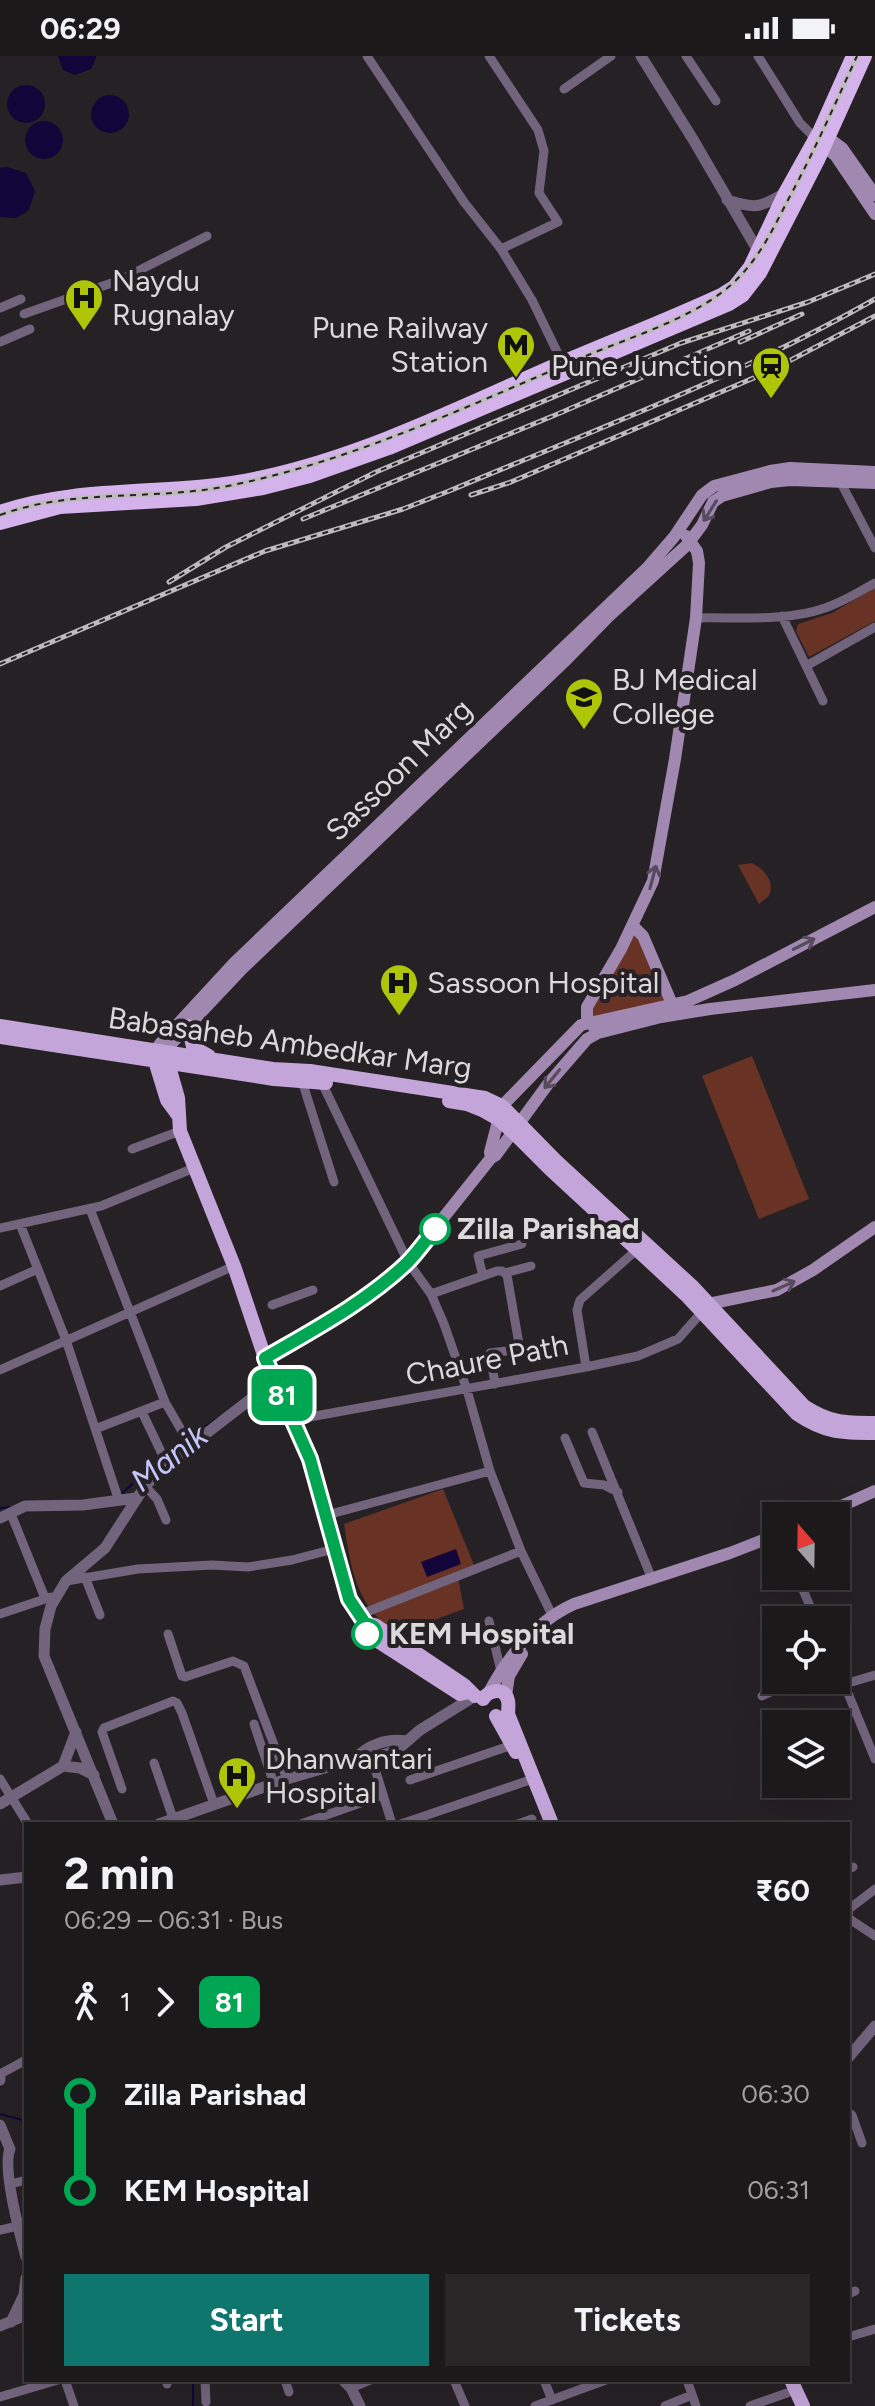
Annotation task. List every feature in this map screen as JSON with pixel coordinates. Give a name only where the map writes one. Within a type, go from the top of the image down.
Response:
[{"type":"highway","points":[[0,512],[58,497],[184,489],[279,474],[385,439],[691,309],[734,287],[758,251],[785,193],[822,138],[853,56]]},
{"type":"highway","points":[[0,523],[60,507],[196,499],[263,488],[310,476],[389,448],[729,304],[743,295],[760,273],[822,138],[865,56]]},
{"type":"main road","points":[[822,138],[842,148],[875,195]]},
{"type":"main road","points":[[822,138],[875,214]]},
{"type":"main road","name":"Sassoon Marg","points":[[161,1056],[243,968],[609,616],[652,570],[702,495],[714,486],[790,468],[875,472]]},
{"type":"main road","name":"Sassoon Marg","points":[[161,1056],[234,963],[652,570],[691,540],[713,502],[737,491],[790,480],[841,483]]},
{"type":"main road","points":[[841,483],[875,483]]},
{"type":"main road","points":[[598,1033],[585,1012],[633,926],[653,881],[675,759],[696,618],[699,563],[691,540],[679,528]]},
{"type":"main road","points":[[491,1158],[500,1113],[573,1030],[590,1021],[688,1001],[875,907]]},
{"type":"main road","points":[[633,926],[643,936],[653,955],[672,1004]]},
{"type":"main road","points":[[735,980],[734,995],[739,1002],[748,1004]]},
{"type":"main road","points":[[265,1358],[331,1319],[408,1262],[587,1039],[598,1033],[661,1017],[875,990]]},
{"type":"main road","name":"Babasaheb Ambedkar Marg","points":[[0,1026],[302,1081],[467,1104],[500,1113]]},
{"type":"main road","points":[[188,1026],[193,1047],[218,1061]]},
{"type":"main road","name":"Babasaheb Ambedkar Marg","points":[[0,1037],[218,1061],[485,1098],[556,1161],[804,1406],[821,1418],[840,1423],[875,1423]]},
{"type":"main road","points":[[161,1056],[178,1098],[180,1124],[194,1168],[234,1266],[265,1358],[274,1381],[302,1418],[320,1487],[333,1514],[334,1549],[349,1599],[362,1619],[479,1695],[485,1711],[503,1707]]},
{"type":"main road","points":[[705,1308],[777,1290],[813,1270],[875,1227]]},
{"type":"main road","name":"Babasaheb Ambedkar Marg","points":[[705,1308],[797,1414],[817,1427],[839,1433],[875,1433]]},
{"type":"main road","points":[[850,1502],[875,1491]]},
{"type":"main road","points":[[850,1510],[875,1498]]},
{"type":"main road","points":[[479,1695],[552,1615],[571,1605],[762,1540]]},
{"type":"main road","points":[[538,1821],[527,1781],[512,1745],[503,1707],[509,1659],[570,1610],[715,1566],[762,1548]]},
{"type":"main road","points":[[479,1695],[497,1690],[551,1822]]},
{"type":"main road","points":[[789,2390],[803,2406]]},
{"type":"street","points":[[367,56],[464,202],[501,249],[532,300],[562,362]]},
{"type":"street","points":[[489,56],[538,130],[544,151],[539,193],[558,222],[501,249]]},
{"type":"street","points":[[564,89],[611,56]]},
{"type":"street","points":[[641,56],[758,251]]},
{"type":"street","points":[[686,56],[716,101]]},
{"type":"street","points":[[758,56],[800,123],[822,138]]},
{"type":"street","points":[[727,200],[757,207],[785,193]]},
{"type":"street","points":[[24,314],[120,280],[207,236]]},
{"type":"street","points":[[0,308],[21,299]]},
{"type":"street","points":[[0,342],[30,329]]},
{"type":"street","points":[[841,483],[875,548]]},
{"type":"street","points":[[696,618],[782,616],[826,608],[875,583]]},
{"type":"street","points":[[782,616],[823,701]]},
{"type":"street","points":[[806,666],[875,627]]},
{"type":"street","points":[[302,1081],[334,1182]]},
{"type":"street","points":[[322,1083],[408,1262],[431,1294],[467,1390],[490,1471],[521,1551],[552,1615]]},
{"type":"street","points":[[132,1149],[180,1124]]},
{"type":"street","points":[[0,1228],[90,1209],[194,1168]]},
{"type":"street","points":[[90,1209],[165,1402],[188,1442]]},
{"type":"street","points":[[20,1224],[66,1340],[117,1497]]},
{"type":"street","points":[[483,1276],[478,1256],[522,1244]]},
{"type":"street","name":"Chaure Path","points":[[302,1418],[586,1367],[577,1310],[580,1300],[642,1245]]},
{"type":"street","points":[[0,1370],[234,1266]]},
{"type":"street","points":[[431,1294],[497,1271],[505,1273],[531,1266]]},
{"type":"street","points":[[0,1286],[38,1269]]},
{"type":"street","points":[[495,1384],[490,1353],[514,1350],[519,1344],[505,1273]]},
{"type":"street","points":[[272,1305],[313,1290]]},
{"type":"street","points":[[586,1367],[638,1356],[678,1339],[705,1308]]},
{"type":"street","points":[[112,1822],[44,1656],[45,1629],[51,1606],[66,1581],[105,1548],[145,1486],[188,1442],[246,1404],[274,1381]]},
{"type":"street","points":[[95,1429],[165,1402]]},
{"type":"street","points":[[142,1412],[164,1457]]},
{"type":"street","points":[[592,1432],[652,1579]]},
{"type":"street","points":[[565,1438],[584,1483],[604,1485],[618,1492]]},
{"type":"street","points":[[333,1514],[490,1471]]},
{"type":"street","points":[[145,1486],[157,1499],[166,1520]]},
{"type":"street","points":[[45,1598],[6,1516],[25,1506],[53,1507],[117,1497],[136,1498]]},
{"type":"street","points":[[66,1581],[166,1567],[248,1567],[334,1549]]},
{"type":"street","points":[[362,1619],[521,1551]]},
{"type":"street","points":[[85,1577],[100,1615]]},
{"type":"street","points":[[0,1614],[58,1595]]},
{"type":"street","points":[[489,1621],[509,1659]]},
{"type":"street","points":[[168,1634],[182,1676],[233,1661],[244,1666],[287,1779]]},
{"type":"street","points":[[850,1682],[875,1675]]},
{"type":"street","points":[[762,1696],[766,1694]]},
{"type":"street","points":[[849,1694],[875,1759]]},
{"type":"street","points":[[154,1763],[174,1821],[287,1779],[397,1750],[406,1741],[479,1695]]},
{"type":"street","points":[[122,1789],[102,1732],[104,1728],[173,1701],[182,1713],[214,1804]]},
{"type":"street","points":[[254,1724],[274,1784]]},
{"type":"street","points":[[63,1766],[76,1732]]},
{"type":"street","points":[[355,1759],[363,1750],[393,1739],[406,1741]]},
{"type":"street","points":[[410,1780],[512,1745]]},
{"type":"street","points":[[372,1759],[391,1822]]},
{"type":"street","points":[[0,1804],[63,1766],[80,1768],[94,1775]]},
{"type":"street","points":[[0,1779],[27,1822]]},
{"type":"street","points":[[407,1822],[527,1781]]},
{"type":"street","points":[[307,1822],[383,1795]]},
{"type":"street","points":[[0,1880],[24,1877]]},
{"type":"street","points":[[850,1908],[875,1889]]},
{"type":"street","points":[[850,1917],[875,1936]]},
{"type":"street","points":[[850,2056],[875,2026]]},
{"type":"street","points":[[0,2077],[24,2061]]},
{"type":"street","points":[[850,2114],[862,2143]]},
{"type":"street","points":[[0,2125],[10,2149],[6,2157],[24,2244]]},
{"type":"street","points":[[11,2184],[24,2181]]},
{"type":"street","points":[[0,2230],[20,2218]]},
{"type":"street","points":[[6,2324],[24,2295]]},
{"type":"street","points":[[850,2336],[875,2329]]},
{"type":"street","points":[[0,2397],[51,2382]]},
{"type":"street","points":[[66,2382],[74,2406]]},
{"type":"street","points":[[205,2382],[206,2402]]},
{"type":"street","points":[[286,2382],[289,2392]]},
{"type":"street","points":[[455,2382],[465,2406]]},
{"type":"street","points":[[545,2382],[552,2400]]},
{"type":"street","points":[[535,2406],[597,2382]]},
{"type":"street","points":[[688,2382],[696,2406]]},
{"type":"street","points":[[347,2384],[360,2406]]},
{"type":"street","points":[[750,2406],[789,2390]]},
{"type":"street","points":[[665,2406],[692,2395]]},
{"type":"shaded area","points":[[58,56],[96,58],[91,69],[75,75],[63,70]]},
{"type":"shaded area","points":[[26,85],[39,91],[45,104],[39,117],[26,123],[13,117],[7,104],[13,91]]},
{"type":"shaded area","points":[[110,95],[123,101],[129,114],[123,127],[110,133],[97,127],[91,114],[97,101]]},
{"type":"shaded area","points":[[44,121],[57,127],[63,140],[57,153],[44,159],[31,153],[25,140],[31,127]]},
{"type":"shaded area","points":[[0,168],[26,173],[35,191],[29,210],[16,218],[0,217]]},
{"type":"shaded area","points":[[875,588],[875,621],[809,657],[796,631],[798,624],[832,613]]},
{"type":"shaded area","points":[[752,863],[765,873],[771,886],[769,896],[759,904],[738,865]]},
{"type":"shaded area","points":[[633,933],[661,987],[664,1002],[595,1019],[591,1010]]},
{"type":"shaded area","points":[[752,1056],[809,1199],[759,1219],[702,1076]]},
{"type":"shaded area","points":[[443,1489],[474,1565],[457,1572],[464,1609],[396,1634],[364,1599],[349,1557],[344,1524]]},
{"type":"shaded area","points":[[456,1549],[461,1564],[427,1577],[421,1562]]},
{"type":"waterway","name":"Manik","points":[[191,1436],[215,1420]]},
{"type":"waterway","name":"Manik","points":[[165,1455],[183,1442]]},
{"type":"waterway","name":"Manik","points":[[120,1495],[160,1459]]},
{"type":"waterway","name":"Manik","points":[[0,1508],[11,1507]]},
{"type":"waterway","points":[[0,2114],[24,2120]]},
{"type":"waterway","points":[[193,2382],[193,2406]]},
{"type":"railway","points":[[0,515],[56,501],[228,486],[320,462],[455,412],[689,313],[726,289],[762,248],[807,163],[857,56]]},
{"type":"railway","points":[[169,582],[226,547],[376,472],[681,343],[808,302],[875,274]]},
{"type":"railway","points":[[0,664],[265,551],[403,509],[611,424],[772,353],[875,299]]},
{"type":"railway","points":[[740,342],[802,314]]},
{"type":"railway","points":[[471,495],[511,482],[770,371],[875,316]]},
{"type":"railway","points":[[303,519],[749,331]]},
{"type":"bus line","name":"81","points":[[367,1634],[365,1623],[349,1599],[310,1459],[265,1358],[367,1294],[408,1262],[435,1229]]},
{"type":"place","name":"Naydu Rugnalay","points":[[84,332]]},
{"type":"place","name":"Pune Railway Station","points":[[516,379]]},
{"type":"place","name":"Pune Junction","points":[[771,400]]},
{"type":"place","name":"BJ Medical College","points":[[584,731]]},
{"type":"place","name":"Sassoon Hospital","points":[[399,1017]]},
{"type":"place","name":"Zilla Parishad","points":[[435,1229]]},
{"type":"place","name":"KEM Hospital","points":[[367,1634]]},
{"type":"place","name":"Dhanwantari Hospital","points":[[237,1810]]}]
